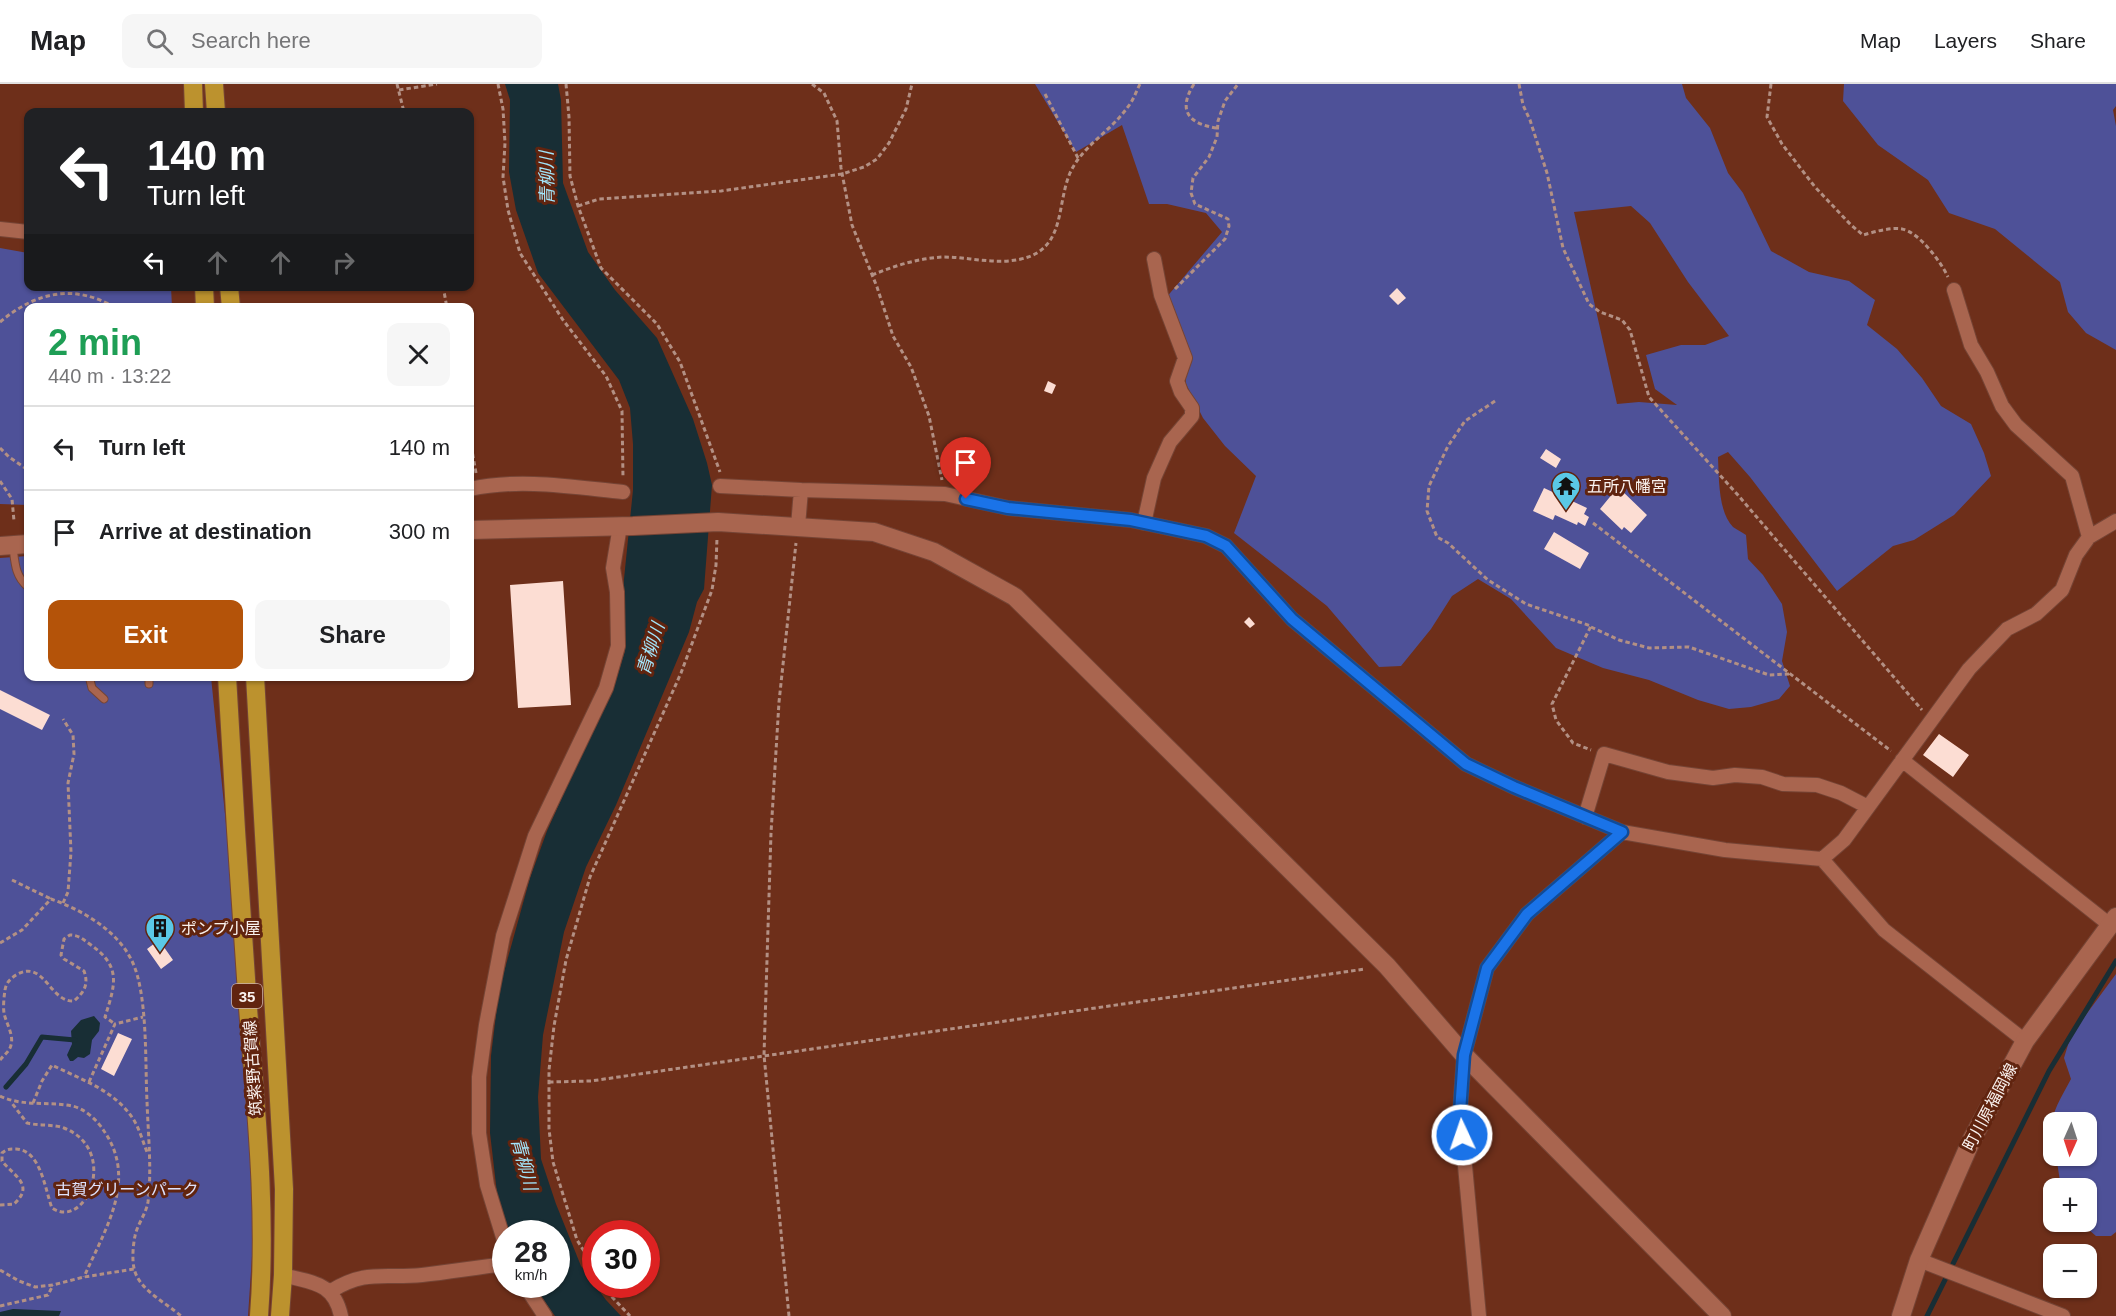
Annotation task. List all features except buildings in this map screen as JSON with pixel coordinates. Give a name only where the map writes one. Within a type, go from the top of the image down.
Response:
[{"type":"main road","points":[[193,84],[195,108]]},
{"type":"main road","points":[[214,84],[216,108]]},
{"type":"main road","name":"筑紫野古賀線","points":[[227,681],[237,869],[262,1187],[262,1278],[259,1316]]},
{"type":"main road","name":"筑紫野古賀線","points":[[255,681],[284,1189],[280,1316]]},
{"type":"street","points":[[0,229],[24,232]]},
{"type":"street","points":[[1144,523],[1154,478],[1170,442],[1192,416],[1192,408],[1181,392],[1177,381],[1185,358],[1163,301],[1154,259]]},
{"type":"street","points":[[1954,290],[1971,345],[1987,372],[2002,406],[2016,425],[2072,476],[2090,537]]},
{"type":"street","points":[[474,488],[548,485],[623,492]]},
{"type":"street","points":[[720,486],[945,494],[1008,508],[1144,523],[1206,536],[1226,546],[1292,619],[1466,764],[1514,787],[1622,832],[1725,849],[1822,859],[1884,930],[2025,1041]]},
{"type":"street","points":[[798,526],[801,490]]},
{"type":"street","points":[[1822,859],[1844,840],[1969,669],[2007,629],[2036,614],[2062,591],[2076,555],[2090,537],[2116,521]]},
{"type":"street","points":[[474,530],[711,522],[874,532],[934,552],[1015,597],[1387,966],[1464,1055],[1722,1316]]},
{"type":"street","points":[[498,1220],[487,1185],[479,1133],[479,1077],[486,1025],[504,936],[535,836],[606,688],[618,646],[617,592],[613,568],[626,526]]},
{"type":"street","points":[[1585,817],[1604,754],[1668,772],[1713,778],[1735,775],[1762,777],[1783,784],[1817,785],[1841,793],[1868,807]]},
{"type":"street","points":[[1902,760],[2113,921]]},
{"type":"street","points":[[1479,1316],[1460,1112],[1464,1055],[1487,968],[1527,914],[1622,832]]},
{"type":"street","name":"町川原福岡線","points":[[1901,1316],[1919,1260],[1972,1139],[2025,1041],[2113,921]]},
{"type":"street","points":[[1919,1260],[2063,1316]]},
{"type":"street","points":[[331,1291],[348,1281],[364,1276],[419,1275],[492,1266]]},
{"type":"street","points":[[283,1275],[311,1282],[331,1291],[339,1306],[341,1316]]},
{"type":"street","points":[[532,1298],[545,1316]]},
{"type":"lane","points":[[14,545],[15,569],[24,583]]},
{"type":"lane","points":[[90,681],[92,688],[104,699]]},
{"type":"path","points":[[397,84],[403,108]]},
{"type":"path","points":[[399,90],[437,84]]},
{"type":"path","points":[[498,84],[503,109],[502,177],[520,253],[563,320],[606,376],[622,411],[623,492]]},
{"type":"path","points":[[566,84],[570,176],[578,206],[601,268],[657,324],[680,362],[721,473],[720,486]]},
{"type":"path","points":[[812,84],[824,93],[837,121],[842,174],[852,225],[893,336],[911,367],[929,416],[945,494]]},
{"type":"path","points":[[578,206],[599,199],[721,191],[842,174],[864,167],[877,159],[890,143],[906,109],[912,84]]},
{"type":"path","points":[[872,275],[896,265],[942,257],[1002,261],[1023,259],[1037,252],[1051,242],[1069,174],[1078,158],[1127,108],[1140,84]]},
{"type":"path","points":[[1194,84],[1187,96],[1186,110],[1191,120],[1218,128]]},
{"type":"path","points":[[1163,301],[1225,239],[1229,226],[1228,219],[1195,204],[1191,193],[1192,178],[1209,157],[1217,137],[1218,121],[1225,101],[1238,84]]},
{"type":"path","points":[[1519,84],[1523,105],[1547,173],[1563,248],[1589,304],[1600,312],[1622,320],[1630,330],[1649,397],[1737,494],[1931,720]]},
{"type":"path","points":[[1771,84],[1767,117],[1782,144],[1815,187],[1863,235],[1902,229],[1916,236],[1944,269],[1954,290]]},
{"type":"path","points":[[1045,94],[1078,158]]},
{"type":"path","points":[[27,303],[59,293],[82,294],[108,303]]},
{"type":"path","points":[[0,322],[24,304]]},
{"type":"path","points":[[1495,401],[1465,422],[1448,446],[1429,486],[1427,511],[1437,537],[1448,543],[1488,580],[1526,604],[1591,626],[1618,640],[1649,648],[1689,647],[1769,675],[1790,674]]},
{"type":"path","points":[[0,448],[24,467]]},
{"type":"path","points":[[0,481],[12,499],[14,521]]},
{"type":"path","points":[[582,1248],[577,1240],[552,1162],[549,1130],[549,1070],[554,1026],[566,960],[590,877],[681,674],[712,590],[716,565],[711,522]]},
{"type":"path","points":[[1593,523],[1902,760]]},
{"type":"path","points":[[789,1316],[764,1055],[772,809],[779,702],[798,526]]},
{"type":"path","points":[[1591,626],[1552,704],[1556,720],[1573,743],[1604,754]]},
{"type":"path","points":[[63,719],[73,735],[74,754],[68,783],[72,852],[68,892],[63,903]]},
{"type":"path","points":[[12,880],[63,903],[106,928],[119,940],[132,960],[139,979],[143,1017],[148,1154],[148,1204],[135,1236],[134,1269],[144,1285],[158,1300],[181,1316]]},
{"type":"path","points":[[0,943],[22,930],[51,899]]},
{"type":"path","points":[[0,1060],[11,1048],[12,1040],[3,1010],[5,987],[8,981],[23,972],[32,972],[44,979],[60,997],[69,1002],[74,1001],[86,988],[87,978],[84,971],[64,959],[61,954],[64,939],[70,935],[76,935],[101,952],[111,964],[115,986],[105,1017],[115,1024],[143,1017]]},
{"type":"path","points":[[549,1082],[591,1081],[1387,966]]},
{"type":"path","points":[[89,1082],[115,1024]]},
{"type":"path","points":[[33,1103],[52,1065],[103,1089],[118,1101],[134,1121],[148,1154]]},
{"type":"path","points":[[0,1096],[11,1102],[74,1106],[101,1126],[111,1140],[117,1158],[119,1177],[117,1201],[84,1277]]},
{"type":"path","points":[[0,1205],[14,1204],[22,1194],[22,1184],[18,1177],[2,1161],[2,1153],[8,1149],[20,1149],[31,1156],[39,1167],[52,1208],[57,1211],[72,1210],[84,1202],[93,1184],[94,1166],[89,1148],[80,1137],[61,1126],[27,1123],[11,1102]]},
{"type":"path","points":[[0,1270],[35,1287],[53,1286],[84,1277],[134,1269]]},
{"type":"path","points":[[0,1305],[48,1295],[53,1286]]},
{"type":"path","points":[[613,1298],[630,1316]]},
{"type":"green space","points":[[1035,84],[1682,84],[1686,98],[1710,128],[1728,173],[1743,193],[1771,251],[1809,272],[1849,281],[1875,300],[1867,325],[1897,349],[1922,378],[1941,406],[1971,424],[1991,476],[1954,515],[1914,540],[1893,546],[1837,591],[1750,477],[1728,452],[1718,457],[1720,494],[1724,513],[1733,527],[1746,535],[1748,559],[1763,575],[1782,604],[1787,632],[1782,661],[1790,686],[1779,699],[1751,707],[1729,709],[1698,700],[1649,680],[1603,668],[1556,648],[1511,599],[1478,579],[1452,596],[1431,629],[1401,666],[1379,667],[1327,606],[1234,533],[1256,476],[1225,446],[1203,418],[1186,384],[1185,358],[1165,299],[1222,232],[1206,213],[1167,204],[1149,204],[1122,125],[1076,152]],"holes":[[[1631,206],[1650,223],[1688,282],[1729,336],[1705,345],[1681,345],[1646,355],[1655,389],[1677,405],[1639,402],[1617,404],[1574,212]]]},
{"type":"green space","points":[[1844,84],[2116,84],[2116,106],[2113,110],[2116,126],[2116,350],[2086,333],[2068,312],[2060,282],[1995,229],[1949,213],[1928,180],[1878,145],[1843,101]]},
{"type":"green space","points":[[0,248],[24,252],[24,291],[171,291],[172,303],[24,303],[24,505],[0,504]]},
{"type":"green space","name":"古賀グリーンパーク","points":[[24,556],[24,681],[211,681],[232,883],[255,1212],[248,1316],[0,1316],[0,558]]},
{"type":"green space","points":[[2116,974],[2116,1232],[2111,1236],[2096,1236],[2091,1232],[2097,1232],[2097,1178],[2059,1178],[2058,1166],[2097,1166],[2097,1112],[2054,1112],[2071,1079],[2064,1058],[2071,1035]]},
{"type":"water","name":"青柳川","points":[[505,84],[558,84],[561,100],[563,183],[588,252],[615,290],[657,338],[693,419],[712,485],[704,589],[697,602],[689,632],[616,805],[586,867],[564,932],[543,1035],[538,1097],[541,1159],[562,1220],[504,1220],[497,1193],[490,1133],[491,1056],[499,990],[530,878],[547,831],[612,693],[625,651],[623,589],[633,490],[633,444],[630,408],[619,380],[538,273],[516,210],[509,172],[510,100]]},
{"type":"water","points":[[94,1016],[100,1023],[99,1031],[92,1040],[90,1054],[70,1061],[67,1055],[72,1044],[71,1031],[81,1020]]},
{"type":"water","points":[[570,1239],[582,1267],[582,1298],[605,1298],[621,1316],[555,1316],[542,1298],[570,1298]]},
{"type":"water","points":[[13,1309],[61,1311],[59,1316],[0,1316],[0,1312]]},
{"type":"waterway","points":[[1927,1316],[2049,1071],[2116,961]]},
{"type":"waterway","points":[[6,1087],[26,1064],[42,1037],[75,1040]]},
{"type":"place","name":"五所八幡宮","points":[[1566,512]]},
{"type":"place","name":"ポンプ小屋","points":[[160,954]]},
{"type":"route","points":[[966,499],[1008,508],[1131,520],[1206,536],[1226,546],[1292,619],[1466,764],[1514,787],[1622,832],[1527,914],[1487,968],[1464,1055],[1460,1112],[1462,1135]]}]
